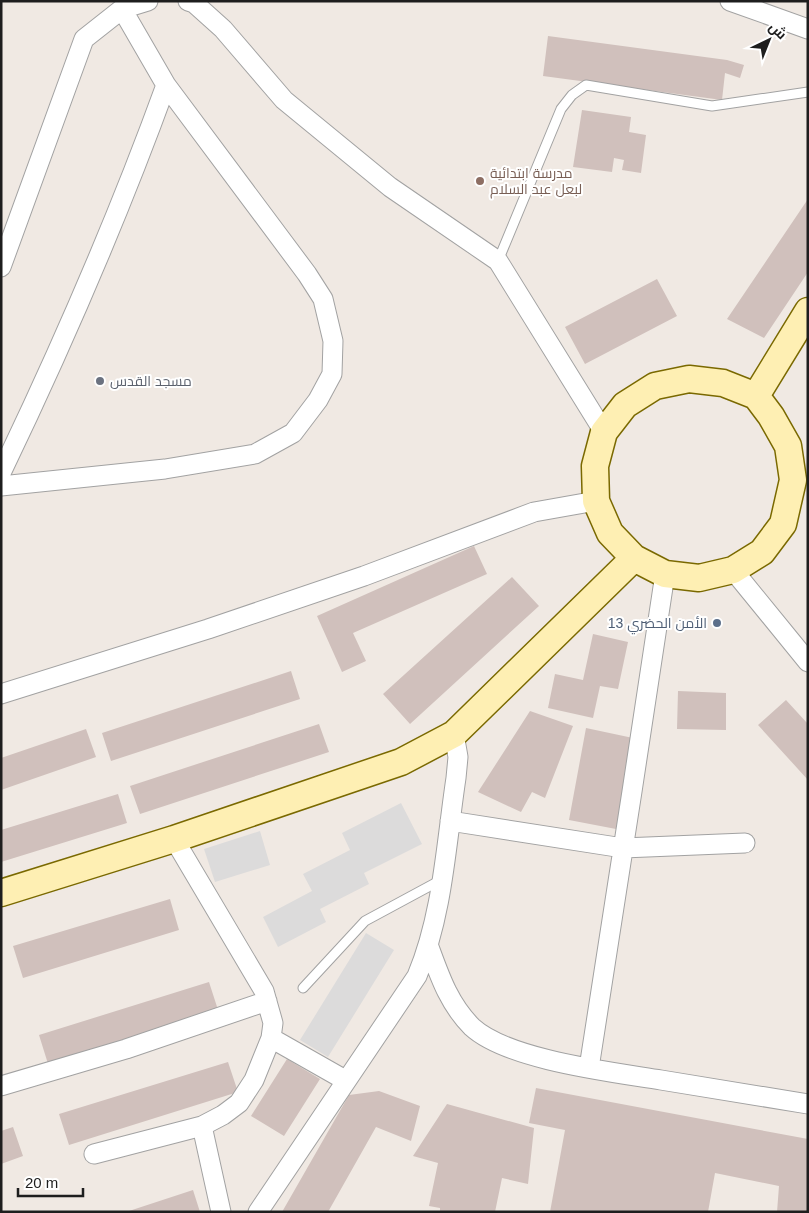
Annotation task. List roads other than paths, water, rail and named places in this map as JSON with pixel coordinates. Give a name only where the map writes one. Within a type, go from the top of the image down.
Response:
[{"type":"street","points":[[1,267],[84,39],[122,9],[148,1]]},
{"type":"street","points":[[188,1],[194,3],[223,29],[284,100],[390,188],[498,261],[604,432]]},
{"type":"street","points":[[730,1],[808,29]]},
{"type":"street","points":[[1,486],[165,469],[255,454],[293,433],[318,400],[332,374],[332,341],[323,299],[307,274],[166,85],[122,9]]},
{"type":"street","points":[[1,472],[52,368],[112,227],[166,85]]},
{"type":"street","points":[[756,396],[808,311]]},
{"type":"street","points":[[688,379],[723,383],[756,396],[771,416],[788,446],[794,480],[783,524],[762,552],[733,570],[699,578],[664,574],[634,558],[610,533],[596,501],[594,466],[604,432],[626,405],[655,386],[688,379]]},
{"type":"street","points":[[1,694],[208,629],[355,580],[534,512],[596,501]]},
{"type":"street","points":[[1,893],[174,839],[401,762],[454,734],[634,558]]},
{"type":"street","points":[[733,570],[808,662]]},
{"type":"street","points":[[589,1068],[634,789],[664,574]]},
{"type":"street","points":[[258,1212],[417,976],[429,947],[450,821],[458,756],[454,734]]},
{"type":"street","points":[[450,821],[623,848],[746,843]]},
{"type":"street","points":[[94,1154],[202,1126],[223,1115],[239,1103],[254,1080],[271,1038],[273,1023],[267,1001],[259,983],[174,839]]},
{"type":"street","points":[[429,947],[445,992],[456,1010],[473,1027],[494,1042],[519,1051],[589,1068],[808,1104]]},
{"type":"street","points":[[1,1086],[126,1049],[267,1001]]},
{"type":"street","points":[[271,1038],[346,1080]]},
{"type":"street","points":[[202,1126],[221,1212]]},
{"type":"lane","points":[[498,261],[561,109],[578,89],[586,85],[712,106],[808,92]]},
{"type":"lane","points":[[303,988],[365,921],[441,880]]},
{"type":"place","name":"مدرسة ابتدائية لبعل عبد السلام","points":[[480,181]]},
{"type":"place","name":"مسجد القدس","points":[[100,381]]},
{"type":"place","name":"الأمن الحضري 13","points":[[717,623]]}]
